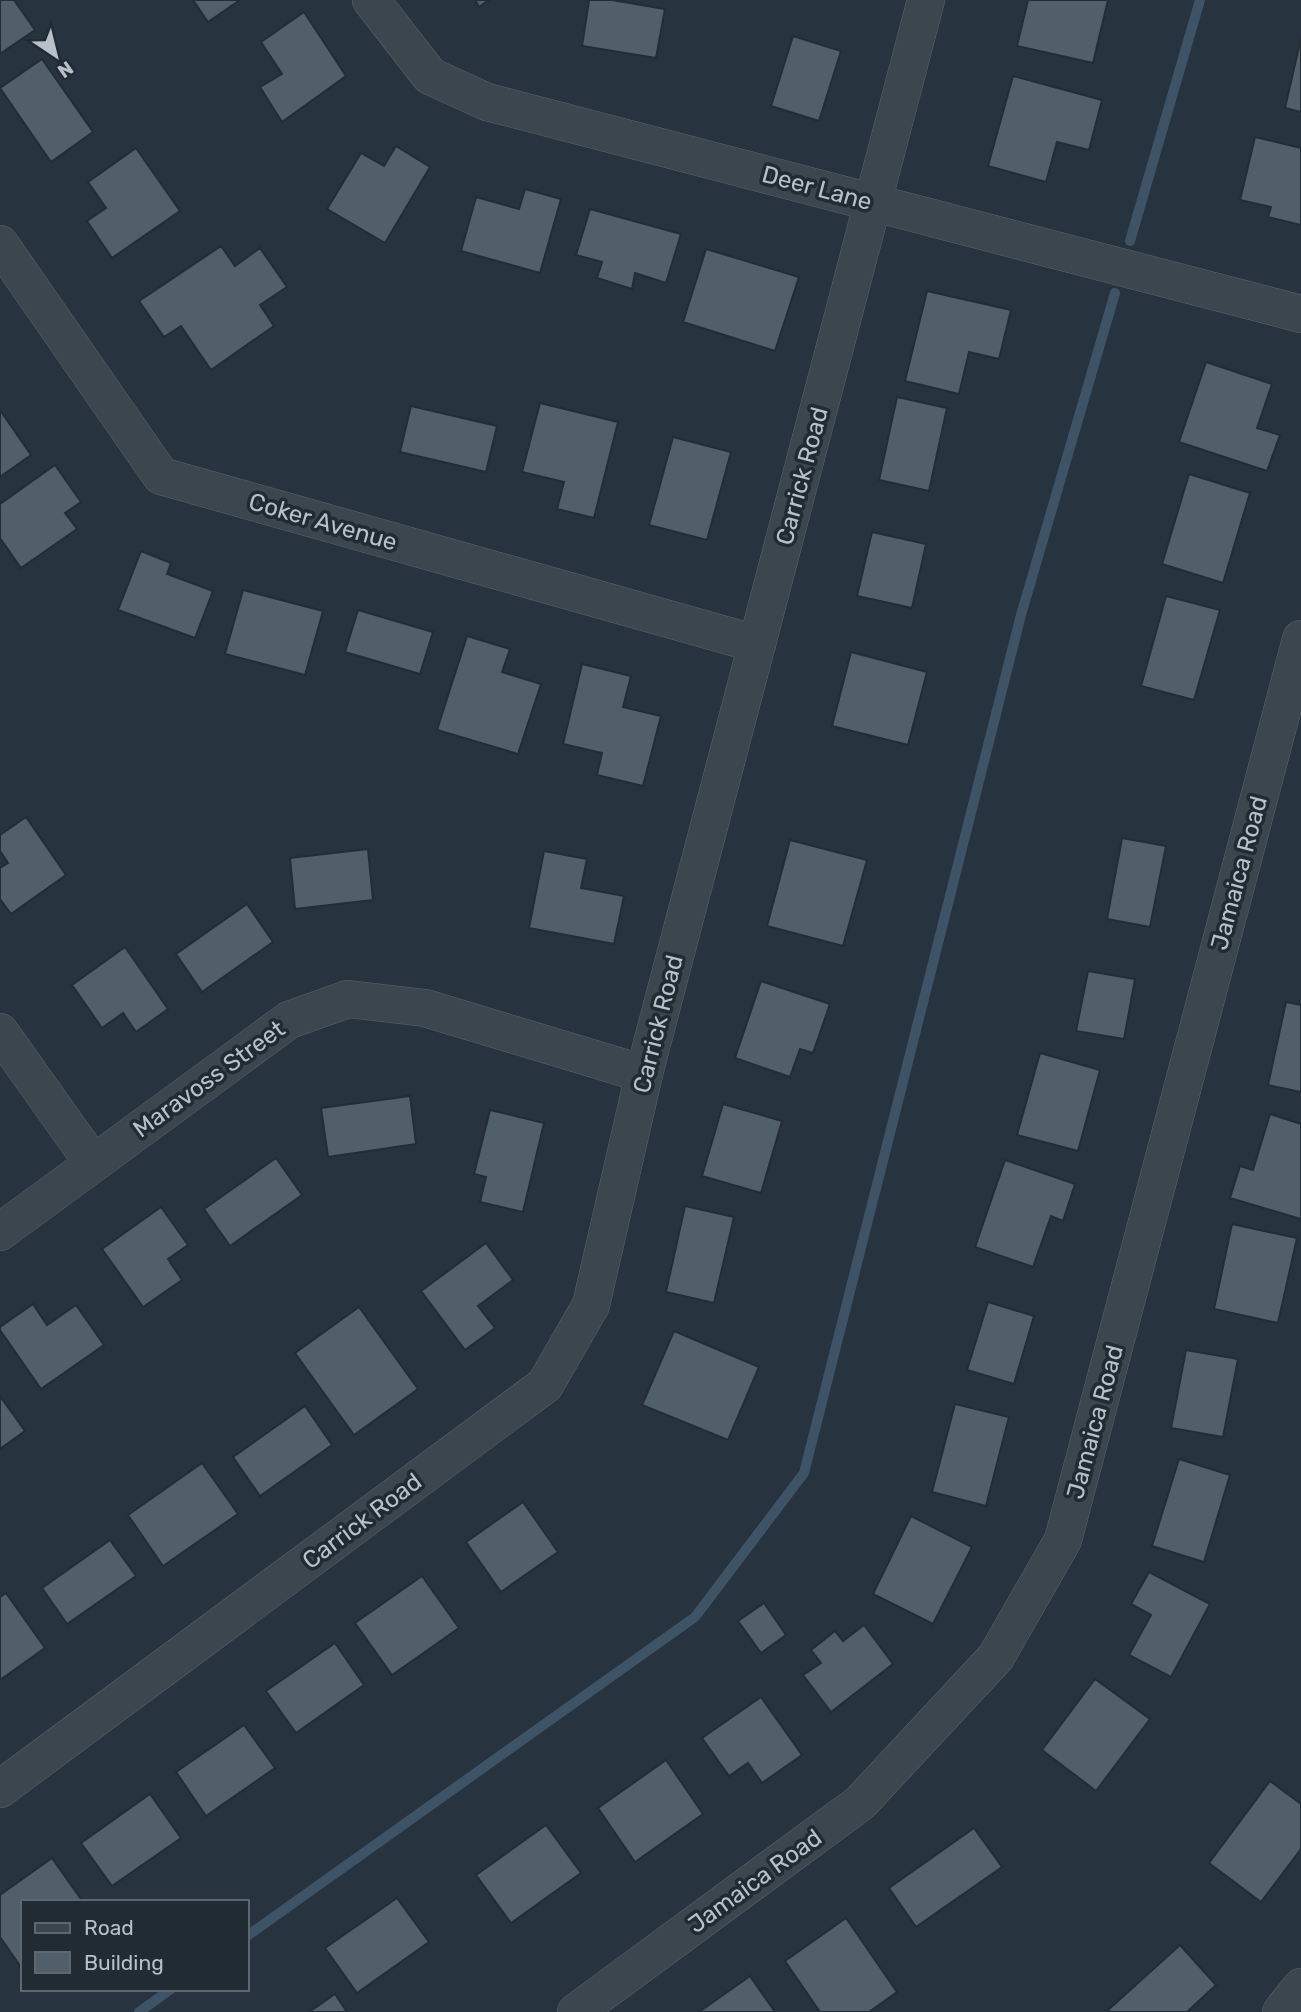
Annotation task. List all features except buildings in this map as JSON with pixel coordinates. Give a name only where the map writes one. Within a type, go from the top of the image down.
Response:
[{"type":"street","name":"Deer Lane","points":[[370,0],[430,76],[487,102],[1301,314]]},
{"type":"street","name":"Carrick Road","points":[[0,1789],[545,1385],[591,1305],[644,1074],[926,0]]},
{"type":"street","name":"Coker Avenue","points":[[0,244],[161,476],[757,644]]},
{"type":"street","name":"Jamaica Road","points":[[576,2012],[860,1803],[996,1657],[1063,1541],[1301,639]]},
{"type":"street","name":"Maravoss Street","points":[[0,1232],[289,1020],[348,999],[425,1009],[644,1074]]},
{"type":"street","points":[[0,1032],[93,1163]]},
{"type":"street","points":[[1282,2012],[1301,1987]]},
{"type":"waterway","points":[[1130,241],[1200,0]]},
{"type":"waterway","points":[[248,1935],[695,1617],[804,1473],[1021,615],[1115,293]]},
{"type":"waterway","points":[[139,2012],[168,1991]]}]
